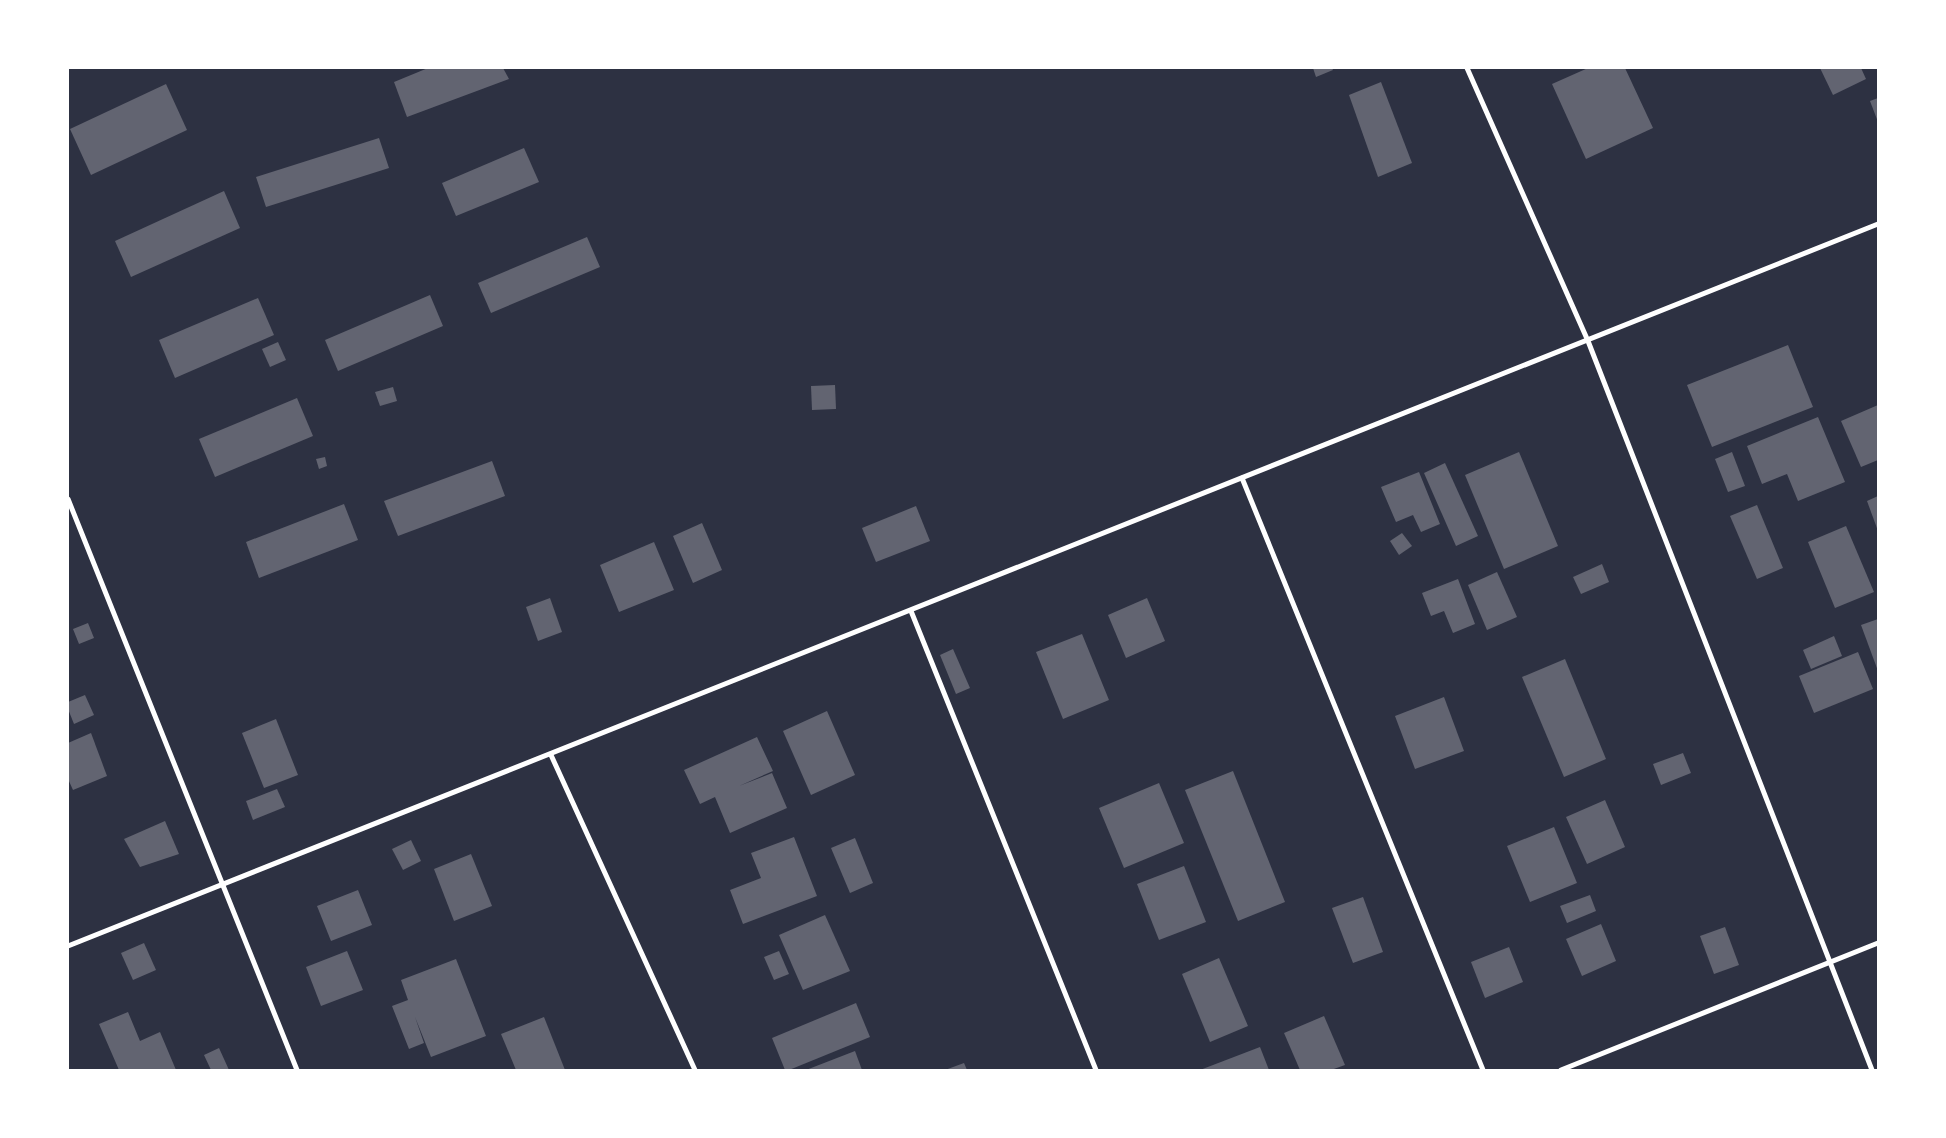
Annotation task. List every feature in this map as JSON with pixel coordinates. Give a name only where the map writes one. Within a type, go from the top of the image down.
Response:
[{"type":"street","points":[[1467,68],[1588,341],[1872,1070]]},
{"type":"street","points":[[68,946],[912,611],[1878,224]]},
{"type":"street","points":[[1242,478],[1483,1070]]},
{"type":"street","points":[[68,499],[297,1070]]},
{"type":"street","points":[[912,611],[1096,1070]]},
{"type":"street","points":[[551,755],[695,1070]]},
{"type":"street","points":[[1562,1070],[1878,944]]},
{"type":"building","points":[[428,68],[503,68],[509,79],[407,117],[394,82]]},
{"type":"building","points":[[1313,68],[1332,68],[1333,70],[1316,77]]},
{"type":"building","points":[[1588,68],[1625,68],[1653,128],[1586,159],[1552,84]]},
{"type":"building","points":[[1820,68],[1861,68],[1866,79],[1833,95]]},
{"type":"building","points":[[1381,82],[1412,163],[1378,177],[1349,95]]},
{"type":"building","points":[[166,84],[187,130],[91,175],[70,129]]},
{"type":"building","points":[[1878,98],[1878,122],[1870,101]]},
{"type":"building","points":[[379,138],[389,168],[266,207],[256,177]]},
{"type":"building","points":[[524,148],[539,182],[456,216],[442,183]]},
{"type":"building","points":[[224,191],[240,228],[131,277],[115,241]]},
{"type":"building","points":[[587,237],[600,267],[491,313],[478,283]]},
{"type":"building","points":[[430,295],[443,326],[338,371],[325,340]]},
{"type":"building","points":[[258,298],[274,335],[175,378],[159,340]]},
{"type":"building","points":[[278,342],[286,360],[270,367],[262,349]]},
{"type":"building","points":[[1788,345],[1813,407],[1712,447],[1687,385]]},
{"type":"building","points":[[835,385],[836,409],[812,410],[811,386]]},
{"type":"building","points":[[393,387],[397,401],[380,406],[375,392]]},
{"type":"building","points":[[297,398],[313,436],[215,477],[199,439]]},
{"type":"building","points":[[1878,405],[1878,460],[1861,467],[1841,421]]},
{"type":"building","points":[[1818,417],[1845,482],[1798,501],[1787,474],[1762,484],[1747,446]]},
{"type":"building","points":[[1519,452],[1558,546],[1504,569],[1465,475]]},
{"type":"building","points":[[1732,452],[1745,486],[1728,492],[1715,459]]},
{"type":"building","points":[[325,457],[327,466],[319,469],[316,459]]},
{"type":"building","points":[[492,461],[505,496],[398,536],[384,501]]},
{"type":"building","points":[[1445,463],[1478,536],[1456,546],[1424,473]]},
{"type":"building","points":[[1419,472],[1440,524],[1421,532],[1413,515],[1396,522],[1381,487]]},
{"type":"building","points":[[1878,496],[1878,531],[1867,501]]},
{"type":"building","points":[[344,504],[358,540],[259,578],[246,542]]},
{"type":"building","points":[[1757,505],[1783,568],[1757,579],[1730,516]]},
{"type":"building","points":[[916,506],[930,541],[876,562],[862,528]]},
{"type":"building","points":[[702,523],[722,570],[693,583],[673,536]]},
{"type":"building","points":[[1846,526],[1874,592],[1835,608],[1808,542]]},
{"type":"building","points":[[1402,533],[1412,546],[1399,555],[1390,541]]},
{"type":"building","points":[[654,542],[674,590],[619,612],[600,565]]},
{"type":"building","points":[[1602,564],[1609,582],[1581,594],[1573,577]]},
{"type":"building","points":[[1497,572],[1517,617],[1487,630],[1468,585]]},
{"type":"building","points":[[1458,579],[1475,624],[1453,633],[1444,611],[1431,616],[1422,593]]},
{"type":"building","points":[[550,598],[562,632],[538,641],[526,607]]},
{"type":"building","points":[[1147,598],[1165,641],[1126,658],[1108,615]]},
{"type":"building","points":[[1878,619],[1878,671],[1861,625]]},
{"type":"building","points":[[88,623],[94,638],[79,644],[73,629]]},
{"type":"building","points":[[1082,634],[1109,700],[1063,719],[1036,652]]},
{"type":"building","points":[[1834,636],[1842,656],[1811,669],[1803,650]]},
{"type":"building","points":[[953,649],[970,688],[956,694],[940,655]]},
{"type":"building","points":[[1858,652],[1873,689],[1814,713],[1799,676]]},
{"type":"building","points":[[1565,659],[1606,759],[1564,777],[1522,677]]},
{"type":"building","points":[[85,695],[94,715],[74,724],[68,709],[68,702]]},
{"type":"building","points":[[1444,697],[1464,751],[1415,769],[1395,716]]},
{"type":"building","points":[[827,711],[855,775],[811,795],[783,731]]},
{"type":"building","points":[[276,719],[298,775],[264,788],[242,733]]},
{"type":"building","points":[[91,733],[107,776],[73,790],[68,779],[68,743]]},
{"type":"building","points":[[757,737],[773,771],[739,786],[772,773],[787,808],[730,833],[715,797],[700,804],[684,770]]},
{"type":"building","points":[[1683,753],[1691,773],[1661,785],[1653,764]]},
{"type":"building","points":[[1233,771],[1285,902],[1238,921],[1185,790]]},
{"type":"building","points":[[1159,783],[1184,843],[1124,868],[1099,808]]},
{"type":"building","points":[[277,789],[285,807],[253,820],[246,801]]},
{"type":"building","points":[[1605,800],[1625,847],[1587,864],[1566,817]]},
{"type":"building","points":[[165,821],[179,854],[140,867],[124,839]]},
{"type":"building","points":[[1554,827],[1577,883],[1530,902],[1507,846]]},
{"type":"building","points":[[794,837],[817,896],[743,924],[730,890],[761,878],[751,853]]},
{"type":"building","points":[[855,838],[873,883],[850,893],[831,848]]},
{"type":"building","points":[[411,840],[421,861],[403,870],[392,849]]},
{"type":"building","points":[[471,854],[492,906],[454,921],[434,869]]},
{"type":"building","points":[[1184,866],[1206,922],[1159,940],[1137,884]]},
{"type":"building","points":[[358,890],[372,925],[331,941],[317,906]]},
{"type":"building","points":[[1590,895],[1596,911],[1567,923],[1560,906]]},
{"type":"building","points":[[1363,897],[1383,952],[1353,963],[1332,908]]},
{"type":"building","points":[[825,915],[850,971],[803,990],[779,935]]},
{"type":"building","points":[[1601,924],[1616,961],[1582,976],[1566,939]]},
{"type":"building","points":[[1725,927],[1739,965],[1714,974],[1700,936]]},
{"type":"building","points":[[144,943],[156,970],[133,980],[121,953]]},
{"type":"building","points":[[1509,947],[1523,982],[1485,998],[1471,962]]},
{"type":"building","points":[[347,951],[363,990],[321,1006],[306,967]]},
{"type":"building","points":[[779,951],[789,974],[774,980],[764,957]]},
{"type":"building","points":[[1219,958],[1248,1026],[1210,1042],[1182,974]]},
{"type":"building","points":[[456,959],[486,1036],[431,1057],[415,1017],[424,1043],[409,1049],[392,1006],[408,1000],[401,980]]},
{"type":"building","points":[[856,1003],[870,1037],[785,1070],[772,1038]]},
{"type":"building","points":[[128,1012],[140,1041],[160,1032],[176,1070],[119,1070],[99,1024]]},
{"type":"building","points":[[1324,1016],[1345,1065],[1331,1070],[1300,1070],[1284,1033]]},
{"type":"building","points":[[544,1017],[565,1070],[516,1070],[501,1034]]},
{"type":"building","points":[[1260,1047],[1269,1070],[1200,1070]]},
{"type":"building","points":[[219,1048],[229,1070],[211,1070],[204,1055]]},
{"type":"building","points":[[855,1051],[862,1070],[806,1070]]},
{"type":"building","points":[[964,1063],[967,1070],[945,1070]]}]
